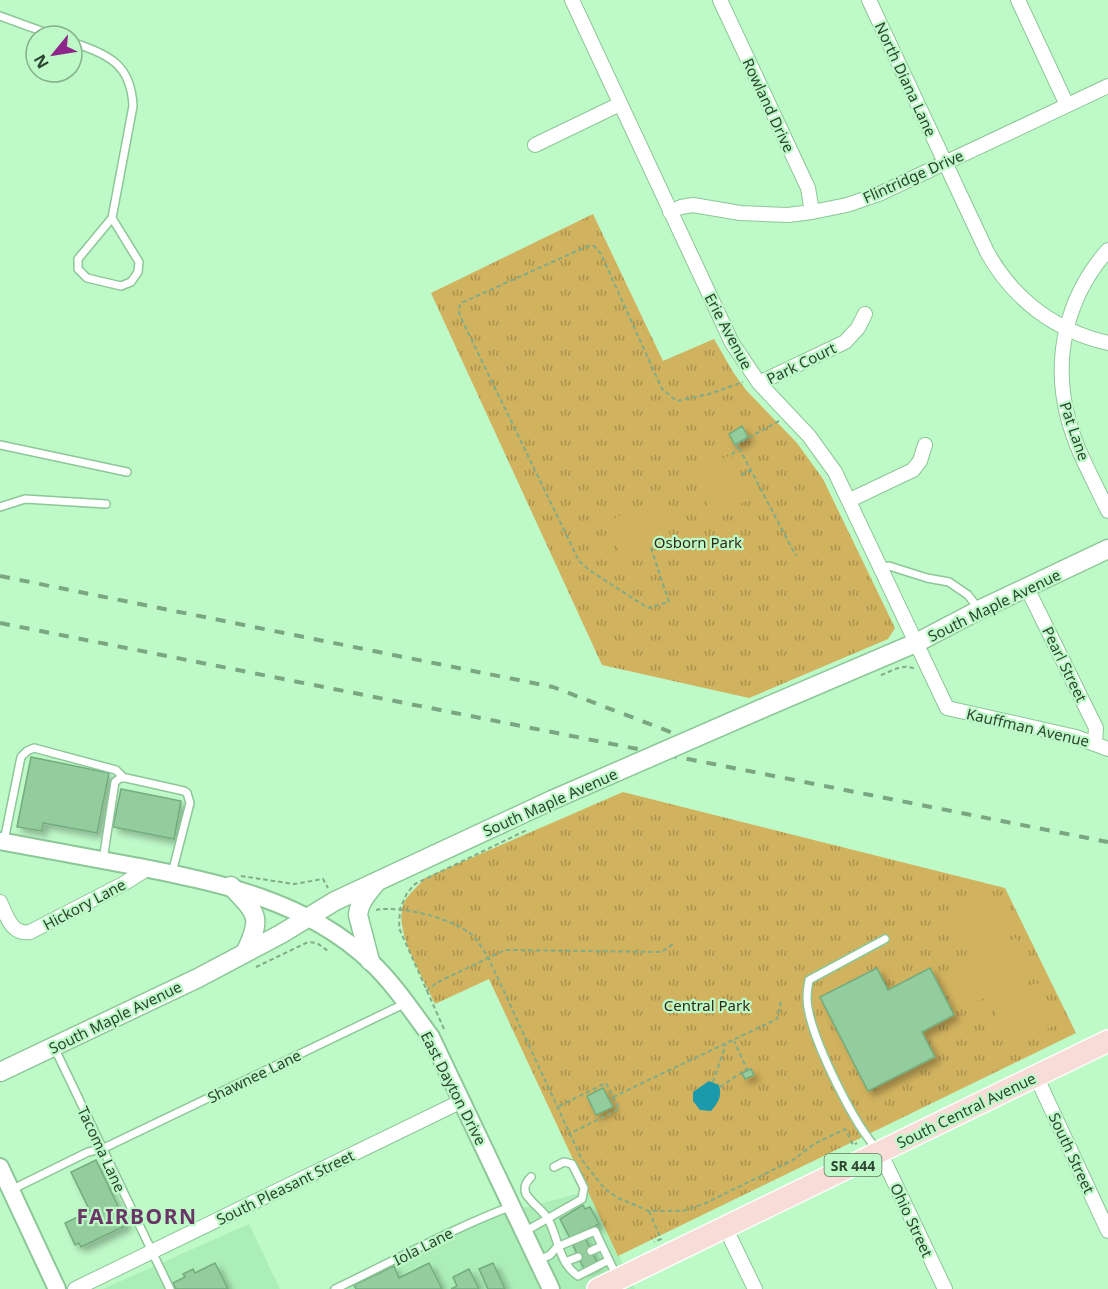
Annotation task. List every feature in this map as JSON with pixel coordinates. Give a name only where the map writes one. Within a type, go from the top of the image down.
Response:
[{"type":"main road","name":"South Maple Avenue","points":[[0,1072],[251,960],[308,917],[335,901],[552,800],[918,642],[979,610],[1108,549]]},
{"type":"main road","points":[[370,961],[358,915],[365,897],[378,882]]},
{"type":"main road","points":[[231,886],[250,907],[256,920],[251,960]]},
{"type":"main road","name":"South Central Avenue","points":[[598,1289],[1108,1041]]},
{"type":"street","name":"Erie Avenue","points":[[572,0],[732,343],[756,380],[810,436],[826,457],[850,500],[947,708]]},
{"type":"street","name":"Rowland Drive","points":[[720,0],[808,188],[812,212]]},
{"type":"street","name":"North Diana Lane","points":[[869,0],[987,252],[1001,274],[1029,305],[1066,329],[1108,343]]},
{"type":"street","points":[[1018,0],[1067,105]]},
{"type":"street","name":"Flintridge Drive","points":[[670,212],[693,205],[762,215],[812,212],[847,205],[879,194],[1108,86]]},
{"type":"street","points":[[535,145],[620,104]]},
{"type":"street","name":"Pat Lane","points":[[1108,250],[1081,289],[1066,329],[1061,373],[1068,418],[1075,439],[1108,511]]},
{"type":"street","name":"Park Court","points":[[756,380],[845,342],[858,328],[865,314]]},
{"type":"street","points":[[850,500],[913,470],[920,461],[925,444]]},
{"type":"street","name":"Pearl Street","points":[[1027,588],[1096,728],[1095,743]]},
{"type":"street","name":"Kauffman Avenue","points":[[947,708],[1108,748]]},
{"type":"street","name":"East Dayton Drive","points":[[2,841],[231,886],[291,908],[308,917],[338,936],[370,961],[431,1037],[551,1289]]},
{"type":"street","name":"Hickory Lane","points":[[2,913],[12,927],[18,931],[30,932],[123,884],[147,869]]},
{"type":"street","name":"South Street","points":[[1036,1076],[1108,1231]]},
{"type":"street","name":"South Pleasant Street","points":[[75,1289],[462,1101]]},
{"type":"street","name":"Ohio Street","points":[[880,1152],[945,1289]]},
{"type":"street","points":[[3,1180],[57,1289]]},
{"type":"street","points":[[725,1227],[755,1289]]},
{"type":"lane","points":[[0,16],[24,25]]},
{"type":"lane","points":[[84,46],[114,60],[122,68],[133,92],[134,106],[112,218],[78,259],[78,269],[87,278],[120,286],[132,282],[138,272],[139,262],[112,218]]},
{"type":"lane","points":[[0,445],[127,472]]},
{"type":"lane","points":[[0,507],[25,498],[106,504]]},
{"type":"lane","points":[[881,568],[889,566],[949,582],[968,595],[979,610]]},
{"type":"lane","points":[[2,841],[21,757],[34,748],[116,770],[124,778],[184,791],[190,803],[172,874]]},
{"type":"lane","points":[[103,860],[115,782],[124,778]]},
{"type":"lane","points":[[880,1152],[868,1139],[833,1075],[813,1029],[806,995],[809,980],[885,939]]},
{"type":"lane","name":"Shawnee Lane","points":[[3,1180],[102,1149],[406,1003]]},
{"type":"lane","name":"Tacoma Lane","points":[[54,1047],[151,1252]]},
{"type":"lane","points":[[524,1232],[582,1199],[584,1188],[572,1164],[564,1162],[554,1167]]},
{"type":"lane","points":[[531,1177],[526,1182],[526,1195],[548,1218],[557,1248],[568,1269],[578,1276],[609,1260]]},
{"type":"lane","name":"Iola Lane","points":[[337,1288],[399,1259],[438,1237],[512,1206]]},
{"type":"lane","points":[[537,1261],[550,1255],[557,1248],[595,1231],[618,1279]]},
{"type":"lane","points":[[591,1251],[602,1246]]},
{"type":"lane","points":[[151,1252],[170,1289]]},
{"type":"lane","points":[[565,1262],[578,1257]]},
{"type":"path","points":[[651,549],[669,602],[648,608],[589,570],[579,561],[462,320],[458,310],[461,303],[588,246],[594,246],[601,254],[662,389],[669,395],[677,401],[756,380]]},
{"type":"path","points":[[732,455],[737,444],[789,415]]},
{"type":"path","points":[[738,446],[796,556]]},
{"type":"path","points":[[741,475],[751,470]]},
{"type":"path","points":[[879,676],[909,666],[921,676]]},
{"type":"path","points":[[446,1034],[399,928],[400,909],[407,893],[416,884],[530,828]]},
{"type":"path","points":[[272,881],[273,886]]},
{"type":"path","points":[[374,910],[400,909],[456,924],[474,936],[488,957],[582,1160],[604,1188],[618,1198],[649,1211],[682,1211],[706,1203],[793,1160],[814,1144],[845,1129],[853,1145],[856,1144]]},
{"type":"path","points":[[251,960],[308,942],[317,943],[328,950]]},
{"type":"path","points":[[426,991],[438,982],[505,950],[663,952],[673,944]]},
{"type":"path","points":[[613,1097],[777,1019],[781,1001]]},
{"type":"path","points":[[720,1088],[747,1069],[734,1041]]},
{"type":"path","points":[[712,1082],[726,1044]]},
{"type":"path","points":[[559,1107],[606,1083],[619,1109],[571,1132]]},
{"type":"path","points":[[649,1211],[661,1239]]},
{"type":"shaded area","points":[[588,1191],[635,1289],[327,1289],[500,1214]]},
{"type":"shaded area","points":[[249,1224],[280,1289],[103,1289]]},
{"type":"green space","name":"Osborn Park","points":[[593,214],[663,361],[714,339],[746,390],[797,443],[823,479],[895,628],[888,639],[749,698],[602,665],[431,293]]},
{"type":"green space","points":[[731,455],[752,498],[714,517],[692,473]]},
{"type":"green space","points":[[659,502],[672,541],[621,558],[609,520]]},
{"type":"green space","name":"Central Park","points":[[623,792],[1005,888],[1076,1033],[618,1256],[489,979],[435,1004],[410,952],[402,923],[402,910],[406,899],[425,878]]},
{"type":"green space","points":[[961,898],[1004,911],[1007,916],[989,947],[959,941],[952,918]]},
{"type":"green space","points":[[1016,938],[1033,975],[961,1009],[943,973]]},
{"type":"green space","points":[[1037,983],[1056,1020],[1055,1025],[1019,1043],[1002,1031],[994,1008],[1001,995]]},
{"type":"water","points":[[709,1081],[719,1085],[719,1099],[711,1111],[700,1110],[693,1101],[693,1092]]},
{"type":"building","points":[[742,426],[748,437],[735,445],[729,434]]},
{"type":"building","points":[[31,757],[109,773],[97,833],[43,823],[42,831],[17,827]]},
{"type":"building","points":[[121,789],[181,801],[174,839],[113,827]]},
{"type":"building","points":[[877,968],[888,990],[930,968],[954,1015],[922,1032],[935,1057],[868,1091],[820,997]]},
{"type":"building","points":[[751,1069],[754,1075],[745,1079],[742,1073]]},
{"type":"building","points":[[603,1088],[613,1107],[596,1115],[587,1096]]},
{"type":"building","points":[[96,1160],[127,1225],[81,1247],[79,1243],[75,1245],[65,1223],[90,1211],[71,1172]]},
{"type":"building","points":[[583,1205],[585,1209],[590,1207],[599,1224],[570,1238],[560,1219]]},
{"type":"building","points":[[585,1237],[597,1263],[584,1269],[572,1243]]},
{"type":"building","points":[[215,1263],[228,1289],[176,1289],[173,1283],[185,1277],[183,1274],[193,1269],[195,1273]]},
{"type":"building","points":[[429,1263],[442,1289],[356,1289],[354,1285],[394,1266],[399,1278]]},
{"type":"building","points":[[493,1263],[505,1289],[488,1289],[479,1269]]},
{"type":"building","points":[[469,1269],[479,1289],[451,1289],[457,1286],[453,1277]]},
{"type":"railway","points":[[0,576],[553,687],[681,736]]},
{"type":"railway","points":[[0,623],[1108,842]]},
{"type":"district","name":"FAIRBORN","points":[[137,1216]]}]
